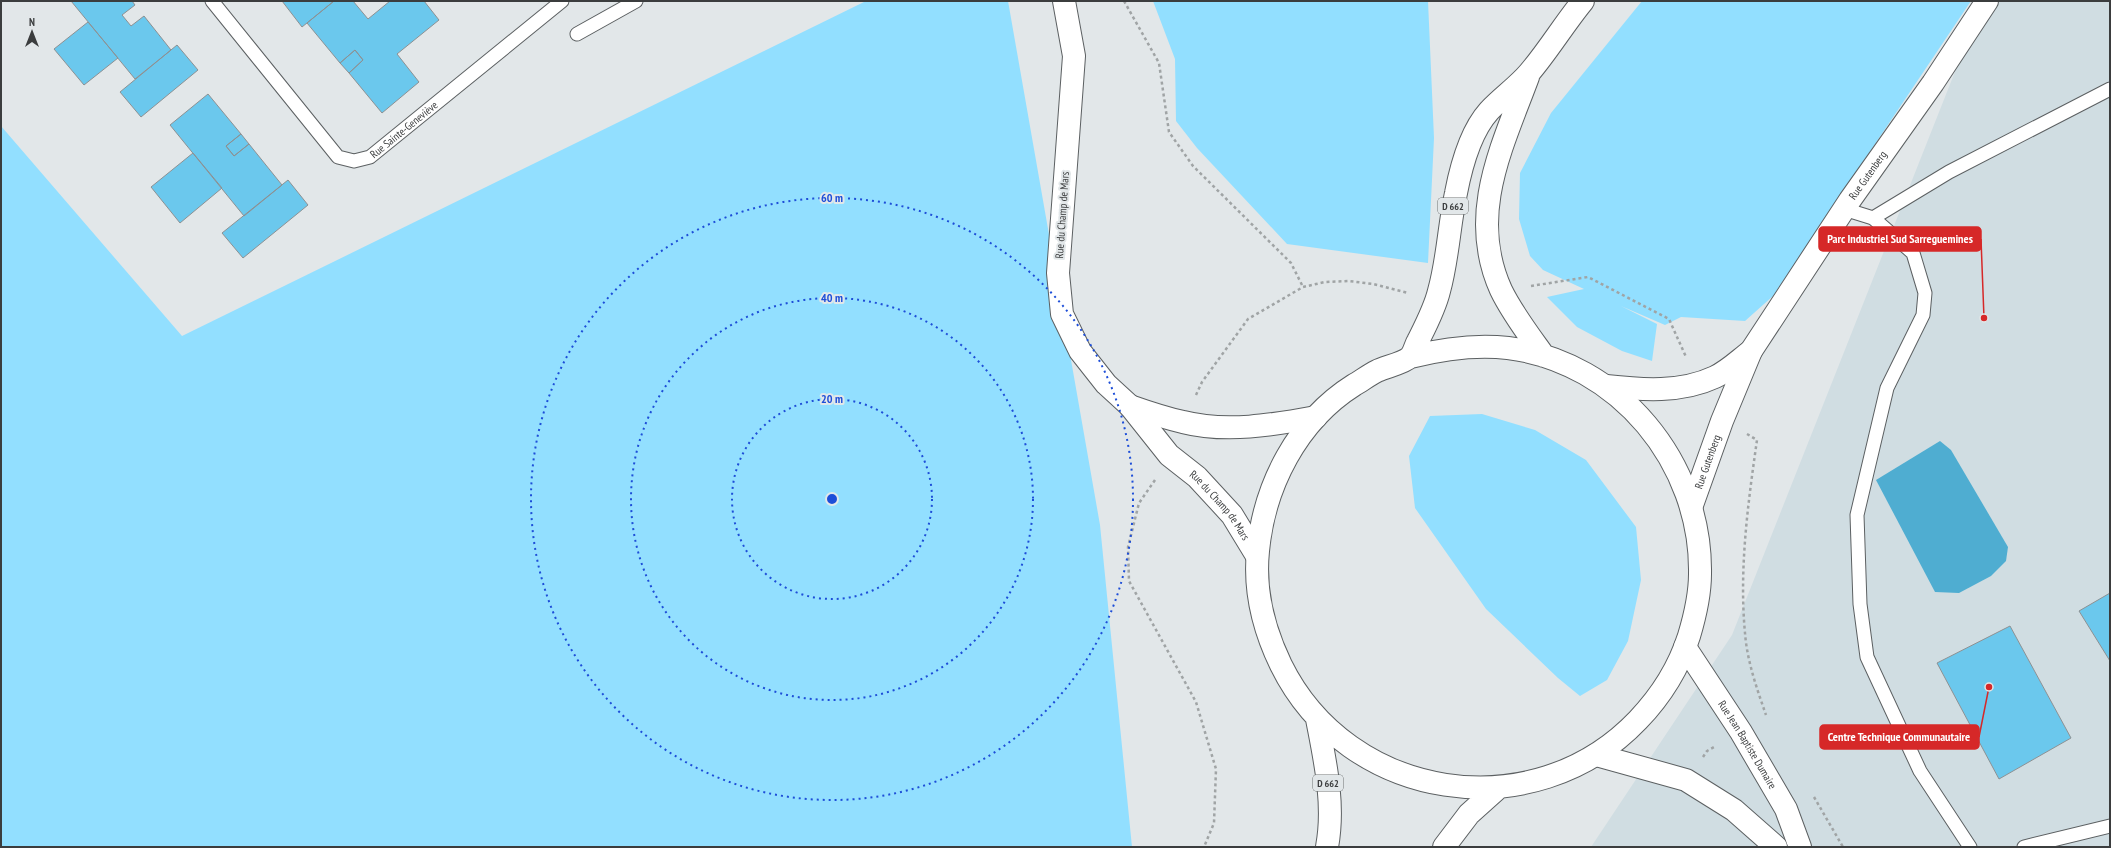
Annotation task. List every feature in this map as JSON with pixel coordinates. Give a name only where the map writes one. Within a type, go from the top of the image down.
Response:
[{"type":"main road","name":"Rue du Champ de Mars","points":[[1064,1],[1074,56],[1058,273],[1062,314],[1080,351],[1106,384],[1130,406],[1169,455],[1197,477],[1232,515],[1257,556]]},
{"type":"main road","name":"D 662","points":[[1410,357],[1426,326],[1439,293],[1456,194],[1466,154],[1486,114],[1530,72],[1583,1]]},
{"type":"main road","name":"Rue Gutenberg","points":[[1692,505],[1722,421],[1751,351],[1844,209],[1933,83],[1987,1]]},
{"type":"main road","name":"D 662","points":[[1530,72],[1494,166],[1488,201],[1487,233],[1493,264],[1501,290],[1519,320],[1544,356]]},
{"type":"main road","points":[[1476,346],[1510,348],[1544,356],[1576,368],[1606,386],[1634,410],[1659,438],[1678,470],[1692,505],[1699,540],[1700,577],[1696,612],[1685,647],[1670,679],[1650,708],[1625,733],[1596,755],[1565,771],[1532,782],[1498,788],[1448,786],[1400,774],[1356,751],[1317,719],[1290,684],[1271,644],[1259,601],[1257,556],[1262,518],[1274,481],[1292,447],[1316,417],[1344,392],[1369,376],[1410,357],[1443,349],[1476,346]]},
{"type":"main road","name":"Rue Gutenberg","points":[[1606,386],[1648,390],[1690,386],[1716,376],[1751,351]]},
{"type":"main road","name":"Rue du Champ de Mars","points":[[1130,406],[1184,423],[1232,428],[1274,424],[1316,417]]},
{"type":"main road","name":"Rue Jean Baptiste Dumaire","points":[[1685,647],[1741,732],[1786,809],[1800,847]]},
{"type":"main road","name":"D 662","points":[[1317,719],[1330,798],[1330,833],[1327,847]]},
{"type":"main road","points":[[1596,755],[1686,780],[1734,810],[1776,847]]},
{"type":"main road","points":[[1444,847],[1469,814],[1498,788]]},
{"type":"lane","name":"Rue Sainte-Geneviève","points":[[212,1],[338,157],[354,161],[370,157],[562,1]]},
{"type":"lane","points":[[577,34],[636,1]]},
{"type":"lane","points":[[1873,218],[1949,172],[2110,89]]},
{"type":"lane","points":[[1844,209],[1873,218],[1913,253],[1925,293],[1923,315],[1887,388],[1857,515],[1860,604],[1867,657],[1920,771],[1970,847]]},
{"type":"lane","points":[[2024,847],[2110,826]]},
{"type":"path","points":[[1124,1],[1159,63],[1169,132],[1193,166],[1292,263],[1303,287],[1248,319],[1202,382],[1184,423]]},
{"type":"path","points":[[1169,455],[1158,475],[1139,503],[1128,547],[1128,581],[1196,702],[1216,769],[1214,823],[1204,847]]},
{"type":"shaded area","points":[[866,1],[1008,1],[1100,525],[1132,847],[1,847],[1,126],[182,336]]},
{"type":"shaded area","points":[[1153,1],[1428,1],[1434,138],[1428,263],[1287,244],[1197,148],[1176,121],[1175,59]]},
{"type":"shaded area","points":[[1642,1],[1971,1],[1773,296],[1745,321],[1681,317],[1665,325],[1621,306],[1657,324],[1652,361],[1622,351],[1577,327],[1547,297],[1584,289],[1543,270],[1530,256],[1519,219],[1520,173],[1551,113]]},
{"type":"shaded area","points":[[1983,1],[2110,1],[2110,847],[1591,847],[1732,635]]},
{"type":"shaded area","points":[[1482,414],[1535,430],[1586,460],[1636,527],[1641,580],[1628,641],[1607,680],[1580,696],[1558,678],[1486,609],[1415,508],[1409,456],[1430,416]]},
{"type":"shaded area","points":[[1940,441],[1951,450],[2008,547],[2006,561],[1991,576],[1959,593],[1935,592],[1876,480]]},
{"type":"building","points":[[71,1],[132,1],[135,5],[122,15],[131,26],[144,16],[171,50],[135,79]]},
{"type":"building","points":[[282,1],[334,1],[302,27]]},
{"type":"building","points":[[334,1],[353,1],[368,19],[390,1],[424,1],[439,20],[397,54],[419,82],[382,113],[349,73],[363,60],[355,50],[340,63],[307,23]]},
{"type":"building","points":[[88,22],[118,58],[84,85],[54,49]]},
{"type":"building","points":[[177,45],[198,70],[141,117],[120,92]]},
{"type":"building","points":[[355,50],[363,60],[349,73],[340,63]]},
{"type":"building","points":[[208,94],[241,134],[226,146],[234,156],[249,144],[282,185],[244,216],[170,125]]},
{"type":"building","points":[[241,134],[249,144],[234,156],[226,146]]},
{"type":"building","points":[[193,153],[222,188],[180,223],[151,187]]},
{"type":"building","points":[[288,180],[308,205],[243,258],[222,233]]},
{"type":"building","points":[[2110,593],[2110,661],[2079,611]]},
{"type":"building","points":[[2010,626],[2071,738],[1999,779],[1937,663]]},
{"type":"place","name":"Parc Industriel Sud Sarreguemines","points":[[1984,318]]},
{"type":"place","name":"Centre Technique Communautaire","points":[[1989,687]]}]
